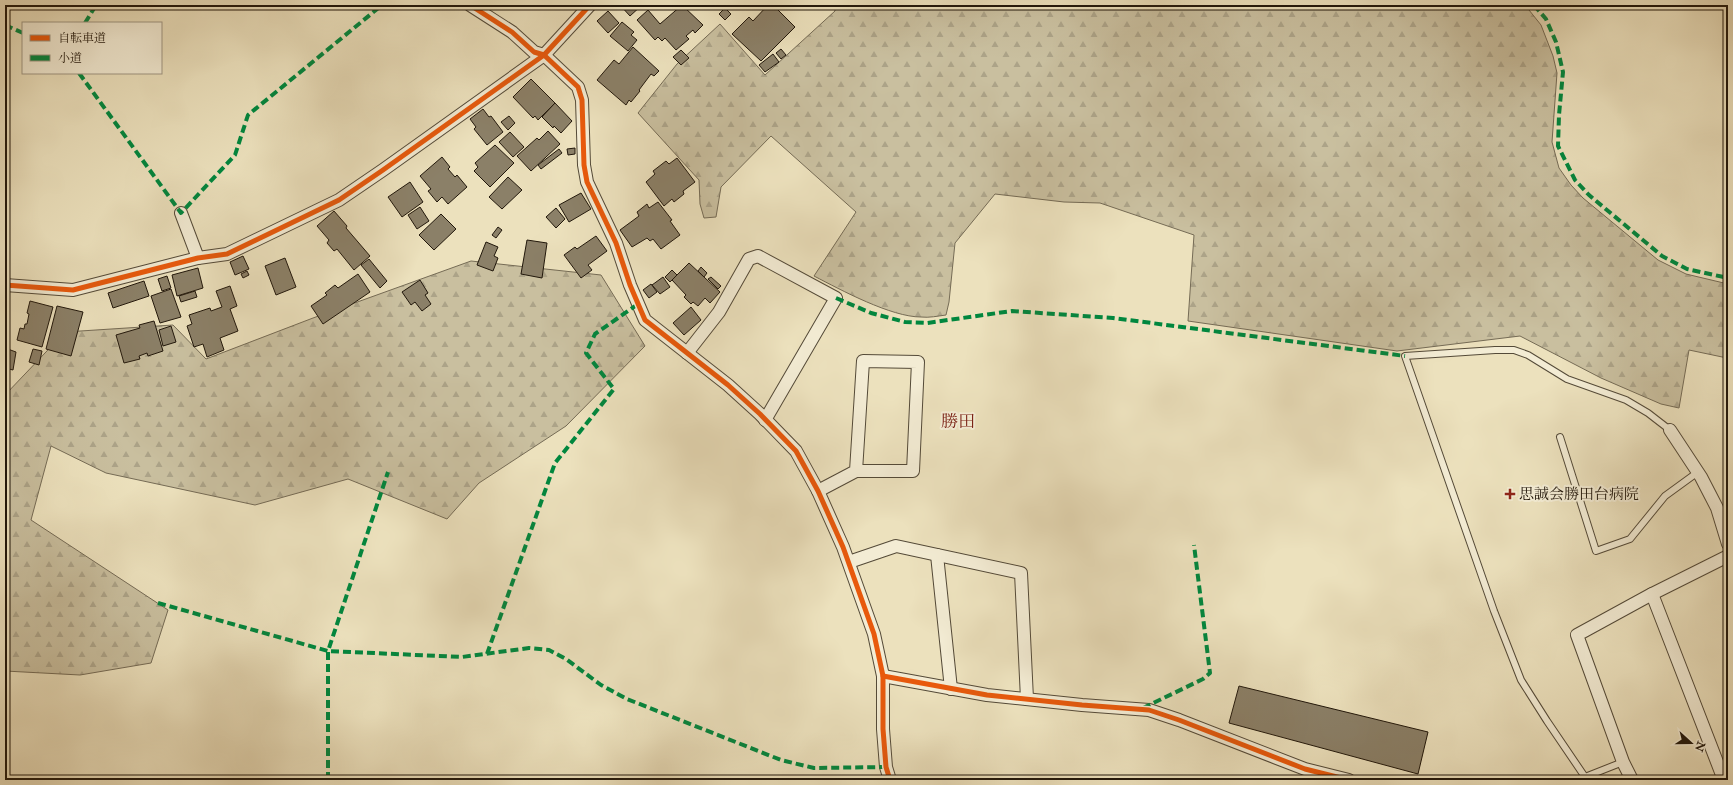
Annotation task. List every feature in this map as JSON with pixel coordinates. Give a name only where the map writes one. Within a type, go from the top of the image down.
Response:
[{"type":"street","points":[[470,5],[512,32],[534,52],[544,55],[578,87],[582,100],[584,165],[587,182],[616,243],[645,320],[728,385],[765,420],[796,451],[818,491],[849,562],[874,634],[883,676],[883,729],[886,767],[890,780]]},
{"type":"street","points":[[5,285],[73,290],[198,258],[226,254],[339,200],[544,55],[590,5]]},
{"type":"street","points":[[181,213],[198,258]]},
{"type":"street","points":[[686,353],[719,312],[749,259],[758,256],[836,298],[765,420]]},
{"type":"street","points":[[818,491],[856,471],[912,471],[918,362],[863,360],[856,471]]},
{"type":"street","points":[[1670,430],[1698,472],[1717,508],[1728,544]]},
{"type":"street","points":[[849,562],[896,546],[1021,573],[1027,699]]},
{"type":"street","points":[[937,555],[951,689]]},
{"type":"street","points":[[1632,780],[1623,762],[1577,634],[1728,556]]},
{"type":"street","points":[[1652,594],[1723,780],[1728,778]]},
{"type":"street","points":[[883,676],[987,695],[1149,710],[1179,720],[1305,769],[1349,780]]},
{"type":"lane","points":[[1623,762],[1584,779],[1521,680],[1494,611],[1405,356],[1514,350],[1528,354],[1567,379],[1626,400],[1648,413],[1670,430]]},
{"type":"lane","points":[[1560,437],[1596,551],[1630,538],[1665,496],[1698,472]]},
{"type":"green space","points":[[835,5],[1525,5],[1541,25],[1553,56],[1557,73],[1552,142],[1559,168],[1571,185],[1583,198],[1658,260],[1686,274],[1728,284],[1728,362],[1727,358],[1689,350],[1679,408],[1661,404],[1601,378],[1520,336],[1397,351],[1188,321],[1194,235],[1100,203],[1064,202],[995,194],[955,243],[949,302],[946,315],[927,317],[909,316],[881,308],[814,276],[856,212],[771,136],[721,187],[716,217],[704,218],[700,204],[699,180],[638,113],[677,64],[720,24],[765,75],[835,11]]},
{"type":"green space","points":[[471,261],[601,275],[645,346],[566,426],[479,483],[447,519],[348,479],[255,505],[106,473],[51,446],[31,520],[168,610],[151,663],[80,675],[5,671],[5,395],[65,332],[173,325],[206,359],[313,318]]},
{"type":"building","points":[[620,5],[642,5],[630,16]]},
{"type":"building","points":[[682,5],[703,25],[695,33],[693,30],[686,36],[689,39],[676,50],[665,38],[662,41],[658,37],[655,40],[637,20],[648,10],[660,24]]},
{"type":"building","points":[[768,5],[773,5],[795,27],[761,61],[732,34],[749,17],[753,21]]},
{"type":"building","points":[[725,8],[731,14],[725,20],[719,14]]},
{"type":"building","points":[[608,11],[619,23],[608,33],[597,21]]},
{"type":"building","points":[[622,22],[634,32],[631,35],[637,40],[628,51],[610,36]]},
{"type":"building","points":[[633,47],[659,71],[654,76],[651,74],[639,90],[640,91],[631,102],[629,100],[626,105],[597,80],[614,60],[619,64]]},
{"type":"building","points":[[781,49],[786,55],[781,59],[776,53]]},
{"type":"building","points":[[681,50],[689,58],[681,65],[673,57]]},
{"type":"building","points":[[773,54],[779,62],[765,72],[759,65]]},
{"type":"building","points":[[531,79],[555,103],[538,120],[535,116],[533,118],[513,97]]},
{"type":"building","points":[[555,103],[572,121],[561,133],[554,126],[553,128],[542,117]]},
{"type":"building","points":[[483,109],[489,117],[491,116],[503,132],[487,145],[474,129],[476,127],[470,119]]},
{"type":"building","points":[[509,116],[515,123],[508,130],[501,122]]},
{"type":"building","points":[[548,131],[560,144],[531,171],[517,156],[537,138],[539,140]]},
{"type":"building","points":[[510,132],[524,147],[513,157],[499,142]]},
{"type":"building","points":[[495,145],[514,163],[490,187],[474,171],[478,167],[475,163]]},
{"type":"building","points":[[575,148],[575,154],[568,155],[567,149]]},
{"type":"building","points":[[559,149],[562,153],[541,169],[538,165]]},
{"type":"building","points":[[442,157],[450,167],[448,169],[455,177],[457,175],[467,187],[448,204],[442,197],[437,202],[428,191],[431,189],[420,176]]},
{"type":"building","points":[[677,158],[695,182],[683,191],[684,194],[674,202],[672,199],[664,206],[646,182],[655,174],[653,171],[666,161],[669,164]]},
{"type":"building","points":[[508,177],[522,190],[502,209],[489,197]]},
{"type":"building","points":[[410,182],[423,202],[402,217],[388,197]]},
{"type":"building","points":[[581,193],[591,209],[569,222],[559,205]]},
{"type":"building","points":[[658,202],[672,220],[670,221],[680,235],[661,249],[653,239],[650,241],[647,238],[632,247],[620,230],[639,216],[637,212],[647,204],[649,208]]},
{"type":"building","points":[[420,207],[429,221],[417,229],[408,215]]},
{"type":"building","points":[[556,208],[565,219],[556,228],[546,217]]},
{"type":"building","points":[[334,211],[347,226],[346,228],[370,256],[354,270],[337,249],[334,251],[327,243],[329,240],[317,226]]},
{"type":"building","points":[[441,214],[456,229],[434,250],[419,235]]},
{"type":"building","points":[[498,227],[502,230],[496,238],[492,235]]},
{"type":"building","points":[[596,236],[607,251],[588,265],[592,270],[581,278],[564,255],[575,247],[577,249]]},
{"type":"building","points":[[527,240],[547,243],[542,278],[521,274]]},
{"type":"building","points":[[486,242],[498,247],[494,256],[498,258],[493,271],[477,265]]},
{"type":"building","points":[[243,256],[249,269],[235,275],[230,262]]},
{"type":"building","points":[[285,258],[296,287],[276,295],[265,266]]},
{"type":"building","points":[[369,259],[387,281],[380,288],[361,265]]},
{"type":"building","points":[[689,263],[720,292],[710,303],[705,298],[698,306],[693,302],[691,304],[684,297],[686,295],[672,280]]},
{"type":"building","points":[[701,267],[707,273],[704,277],[698,271]]},
{"type":"building","points":[[198,268],[203,288],[177,296],[172,275]]},
{"type":"building","points":[[672,270],[677,275],[670,282],[665,277]]},
{"type":"building","points":[[247,271],[249,275],[243,278],[241,274]]},
{"type":"building","points":[[358,274],[370,292],[323,324],[311,306],[327,295],[325,293],[335,285],[338,288]]},
{"type":"building","points":[[167,276],[171,288],[162,291],[158,279]]},
{"type":"building","points":[[663,277],[670,287],[660,294],[652,285]]},
{"type":"building","points":[[711,277],[721,286],[718,289],[708,279]]},
{"type":"building","points":[[420,280],[428,293],[425,295],[431,304],[422,311],[415,302],[411,305],[402,292]]},
{"type":"building","points":[[144,281],[149,296],[113,308],[108,293]]},
{"type":"building","points":[[651,284],[657,292],[649,298],[643,290]]},
{"type":"building","points":[[230,286],[237,306],[230,309],[238,331],[220,338],[224,350],[207,357],[203,344],[194,347],[187,326],[192,324],[189,315],[210,308],[211,311],[222,307],[216,291]]},
{"type":"building","points":[[171,289],[181,317],[160,323],[151,296]]},
{"type":"building","points":[[195,291],[197,297],[181,302],[179,296]]},
{"type":"building","points":[[30,301],[53,307],[42,347],[17,340],[20,328],[24,329],[25,324],[27,324],[29,314],[27,313]]},
{"type":"building","points":[[57,306],[83,312],[71,356],[46,349]]},
{"type":"building","points":[[691,307],[701,320],[684,335],[673,323]]},
{"type":"building","points":[[154,321],[163,351],[148,356],[147,353],[139,356],[140,359],[124,363],[116,335],[140,328],[139,325]]},
{"type":"building","points":[[171,326],[176,342],[163,346],[159,330]]},
{"type":"building","points":[[5,348],[16,352],[13,370],[5,368]]},
{"type":"building","points":[[33,349],[42,351],[39,365],[29,362]]},
{"type":"building","points":[[1239,686],[1428,732],[1418,774],[1229,723]]},
{"type":"marked path","points":[[86,22],[96,5]]},
{"type":"marked path","points":[[80,74],[181,213],[235,155],[248,115],[382,5]]},
{"type":"marked path","points":[[1534,5],[1546,19],[1556,42],[1563,72],[1558,146],[1575,180],[1589,195],[1662,256],[1687,269],[1728,278]]},
{"type":"marked path","points":[[5,25],[22,33]]},
{"type":"marked path","points":[[836,298],[871,313],[905,322],[927,323],[1012,311],[1113,318],[1405,356]]},
{"type":"marked path","points":[[487,654],[555,463],[614,389],[586,353],[595,334],[638,304]]},
{"type":"marked path","points":[[158,603],[328,651],[388,472]]},
{"type":"marked path","points":[[1143,708],[1203,679],[1210,673],[1194,545]]},
{"type":"marked path","points":[[328,780],[328,651],[462,657],[529,648],[549,650],[566,659],[601,685],[627,699],[781,760],[814,768],[886,767]]},
{"type":"cycle path","points":[[470,5],[512,32],[534,52],[544,55],[578,87],[582,100],[584,165],[587,182],[616,243],[630,285],[645,320],[728,385],[760,414],[796,451],[818,491],[843,547],[874,634],[883,676],[883,729],[886,767],[890,780]]},
{"type":"cycle path","points":[[5,285],[73,290],[198,258],[227,254],[339,200],[383,170],[544,55],[590,5]]},
{"type":"cycle path","points":[[883,676],[987,695],[1149,710],[1179,720],[1305,769],[1349,780]]},
{"type":"place","name":"思誠会勝田台病院","points":[[1510,494]]},
{"type":"district","name":"勝田","points":[[958,421]]}]
